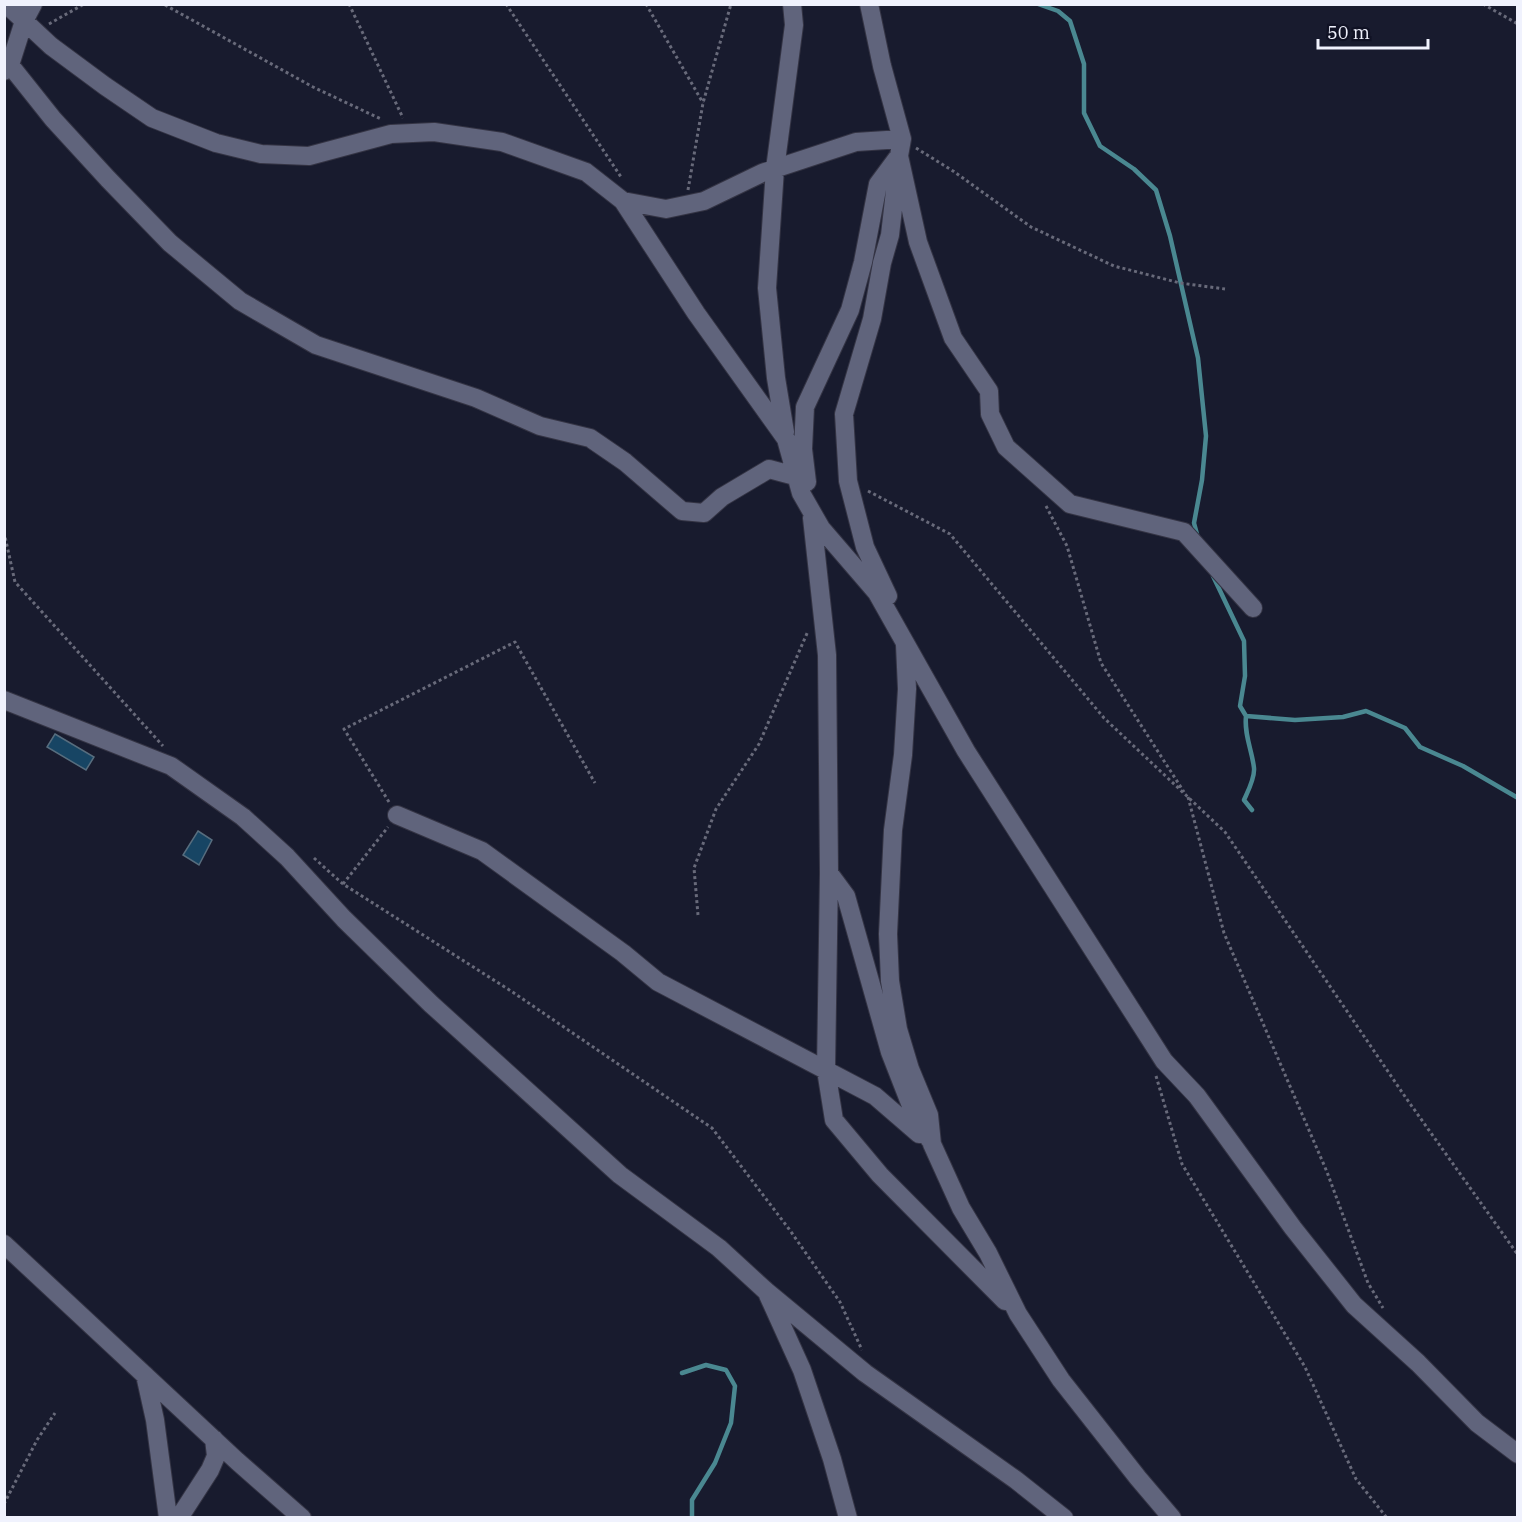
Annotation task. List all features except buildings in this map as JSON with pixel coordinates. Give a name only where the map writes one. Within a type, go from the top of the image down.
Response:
[{"type":"street","points":[[6,4],[105,87],[152,118],[216,143],[261,154],[309,156],[391,134],[434,132],[502,142],[586,172],[623,201],[696,313],[786,439]]},
{"type":"street","points":[[33,4],[30,26],[7,68],[170,243],[240,301],[316,345],[477,399],[540,426],[590,438],[625,462],[682,511],[704,513],[722,497],[768,469],[795,476]]},
{"type":"street","points":[[792,4],[794,25],[775,169],[767,288],[776,378],[786,439],[801,493],[821,528],[877,593],[905,640],[936,700],[997,801],[1164,1061],[1197,1096],[1293,1228],[1354,1305],[1418,1363],[1478,1424],[1518,1454]]},
{"type":"street","points":[[869,4],[901,148],[918,242],[952,338],[989,391],[990,414],[1006,447],[1070,504],[1184,532],[1254,608]]},
{"type":"street","points":[[623,201],[666,209],[704,201],[775,169],[856,142],[901,148]]},
{"type":"street","points":[[901,148],[890,235],[882,263],[872,319],[844,414],[848,481],[865,547],[896,614],[905,640],[907,689],[903,755],[893,830],[888,934],[890,981],[898,1029],[910,1069],[928,1115],[932,1144]]},
{"type":"street","points":[[901,148],[878,184],[863,262],[850,310],[805,407],[803,449],[827,655],[829,873],[826,1070],[834,1120],[880,1175],[1018,1314]]},
{"type":"street","points":[[4,700],[171,766],[243,817],[287,857],[344,919],[384,958],[482,1051],[620,1175],[718,1248],[865,1373],[1016,1480],[1064,1518]]},
{"type":"street","points":[[397,815],[482,851],[623,952],[658,982],[875,1096],[932,1144]]},
{"type":"street","points":[[829,873],[846,896],[890,1052],[915,1116],[932,1144],[961,1208],[988,1253],[1018,1314],[1061,1380],[1172,1518]]},
{"type":"street","points":[[4,1244],[302,1518]]},
{"type":"street","points":[[766,1291],[802,1370],[832,1460],[848,1518]]},
{"type":"street","points":[[145,1375],[155,1420],[168,1518]]},
{"type":"street","points":[[179,1518],[210,1470],[216,1456],[214,1439]]},
{"type":"path","points":[[30,26],[84,4]]},
{"type":"path","points":[[350,4],[410,133]]},
{"type":"path","points":[[506,4],[621,177]]},
{"type":"path","points":[[646,4],[703,103]]},
{"type":"path","points":[[685,205],[703,103],[731,4]]},
{"type":"path","points":[[1483,4],[1518,24]]},
{"type":"path","points":[[165,5],[313,87],[410,133]]},
{"type":"path","points":[[901,148],[953,171],[1031,227],[1114,266],[1180,284],[1225,289]]},
{"type":"path","points":[[848,481],[950,534],[1104,718],[1225,832],[1406,1098],[1518,1255]]},
{"type":"path","points":[[1045,504],[1067,546],[1101,663],[1188,797],[1224,933],[1327,1172],[1368,1283],[1386,1313]]},
{"type":"path","points":[[4,532],[15,582],[165,748]]},
{"type":"path","points":[[698,915],[694,868],[716,808],[759,744],[808,631]]},
{"type":"path","points":[[343,884],[397,815],[344,729],[514,642],[596,783]]},
{"type":"path","points":[[314,858],[343,884],[511,991],[712,1128],[789,1228],[840,1302],[863,1352]]},
{"type":"path","points":[[1155,1074],[1182,1164],[1305,1367],[1356,1479],[1387,1518]]},
{"type":"path","points":[[4,1504],[37,1440],[55,1413]]},
{"type":"waterway","points":[[1038,4],[1058,11],[1070,21],[1084,64],[1084,113],[1100,146],[1134,169],[1156,190],[1170,236],[1198,358],[1206,436],[1202,480],[1194,523],[1198,538]]},
{"type":"waterway","points":[[1213,576],[1244,641],[1245,676],[1240,706],[1246,716],[1295,720],[1343,717],[1366,711],[1405,728],[1420,747],[1463,766],[1518,798]]},
{"type":"waterway","points":[[1246,716],[1246,730],[1254,772],[1244,800],[1252,810]]},
{"type":"waterway","points":[[682,1373],[706,1365],[726,1370],[735,1386],[731,1423],[715,1463],[692,1500],[692,1518]]}]
